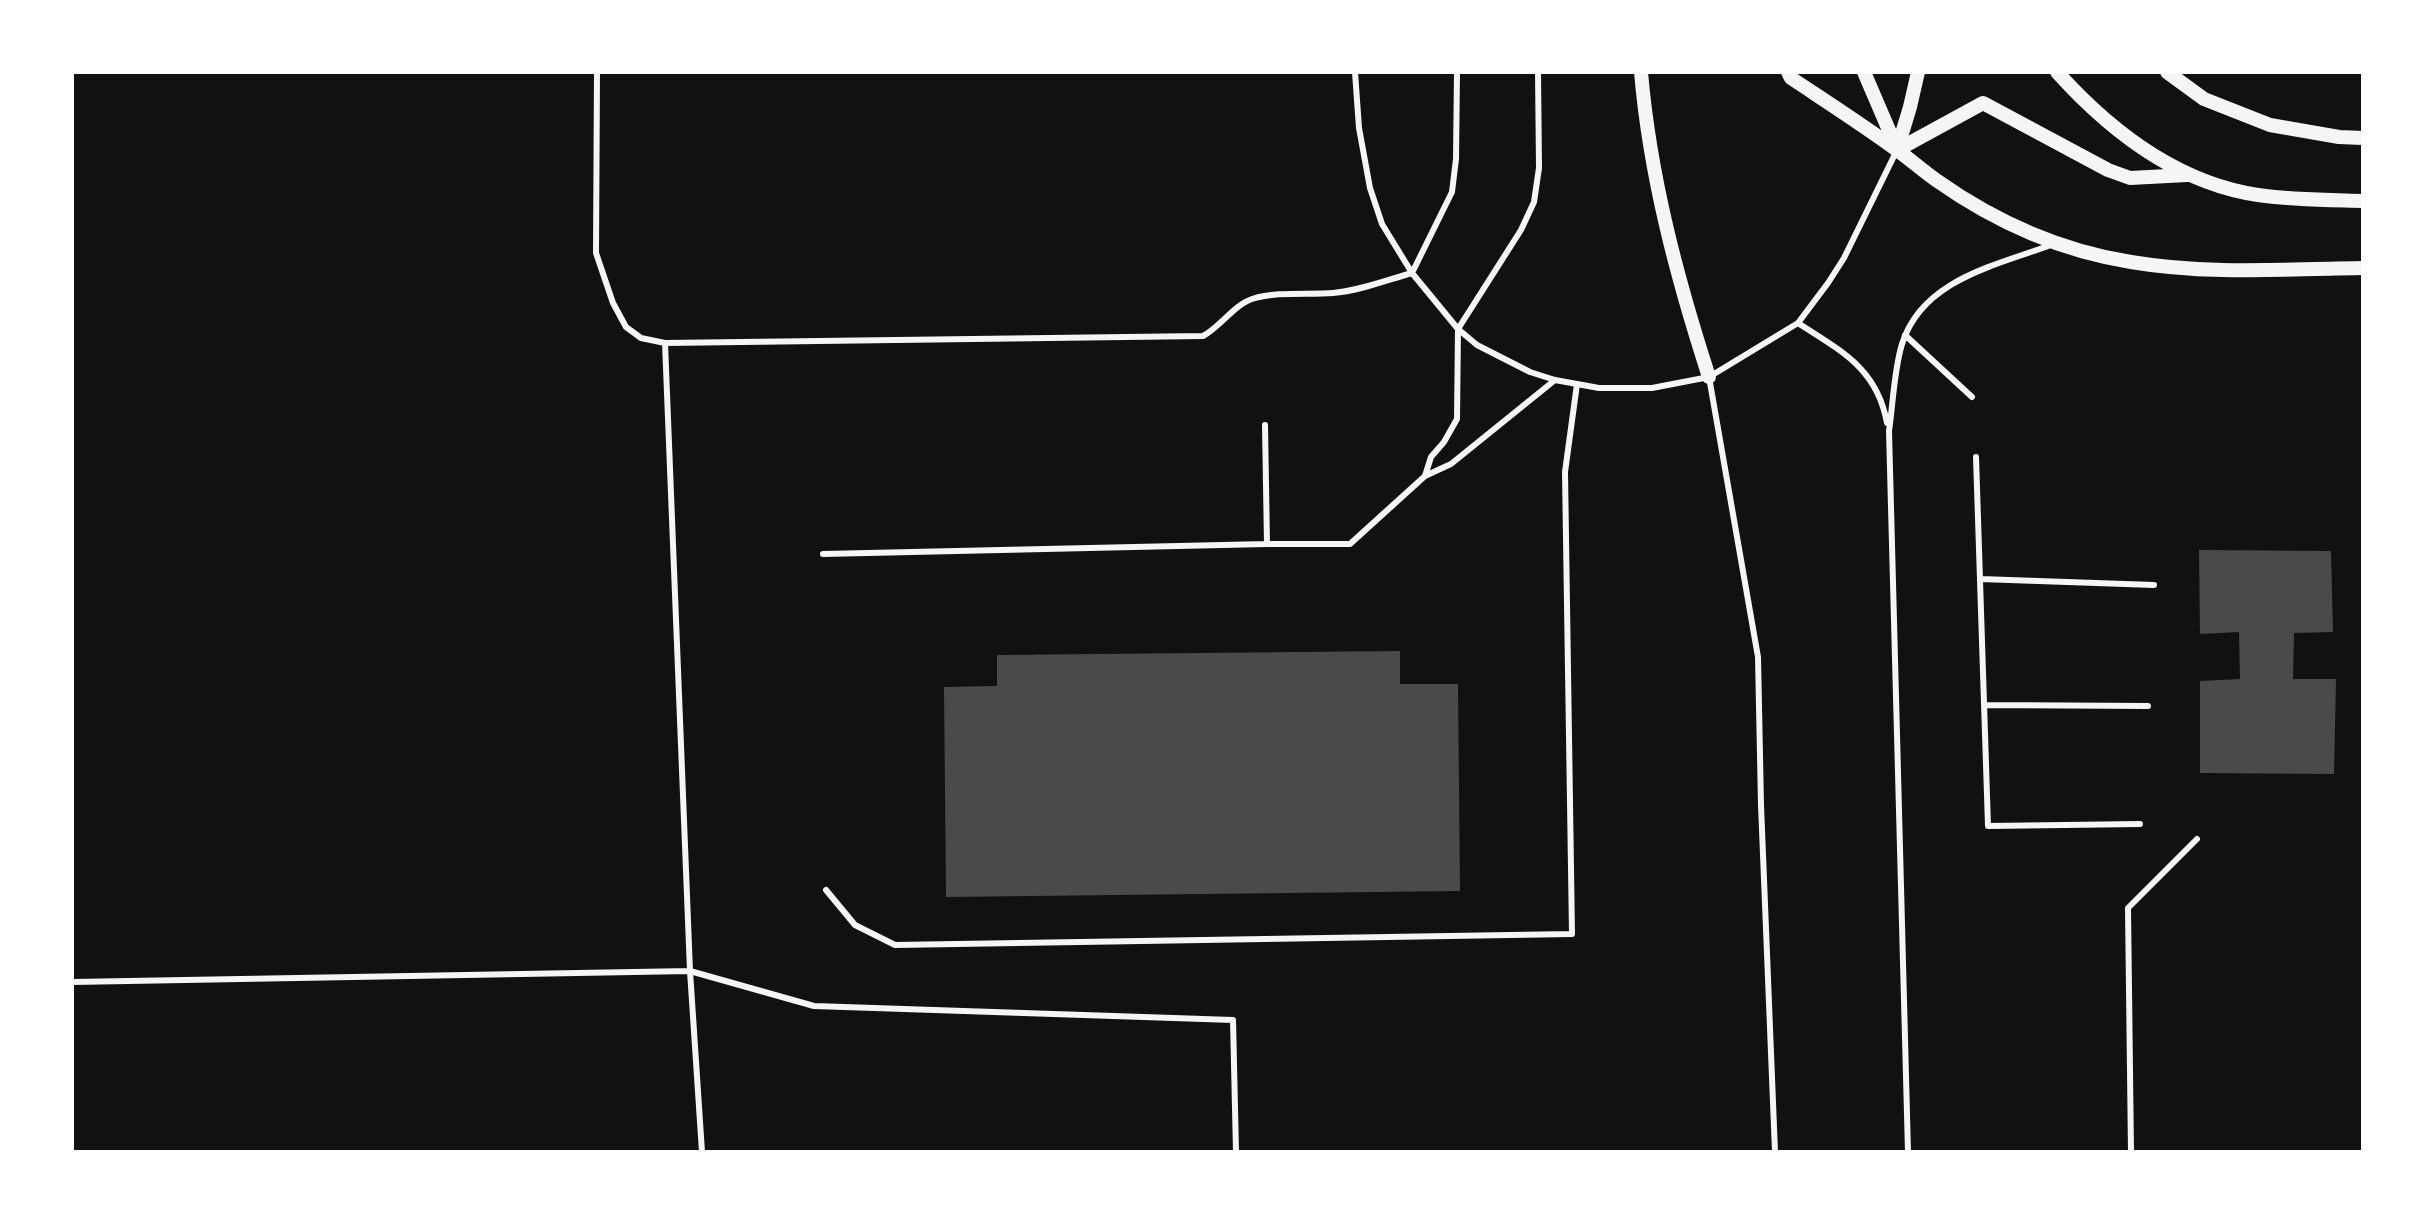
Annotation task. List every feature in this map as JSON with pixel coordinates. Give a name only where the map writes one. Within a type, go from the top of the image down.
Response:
[{"type":"street","points":[[1641,72],[1650,148],[1670,246],[1709,377]]},
{"type":"street","points":[[1788,72],[1791,78],[1933,178],[1982,209],[2056,243],[2114,259],[2165,267],[2363,268]]},
{"type":"street","points":[[1864,72],[1897,150]]},
{"type":"street","points":[[1897,150],[1918,72]]},
{"type":"street","points":[[2057,72],[2125,138],[2188,175],[2256,195],[2363,201]]},
{"type":"street","points":[[2167,72],[2204,99],[2270,125],[2363,138]]},
{"type":"street","points":[[1897,150],[1983,103],[2108,170],[2130,178],[2188,175]]},
{"type":"lane","points":[[597,72],[596,253],[613,303],[626,327],[641,338],[665,343],[1203,336],[1250,300],[1285,294],[1336,293],[1412,273],[1452,192],[1456,159],[1457,72]]},
{"type":"lane","points":[[1355,72],[1359,128],[1370,188],[1382,224],[1412,273],[1458,329],[1477,345],[1530,372],[1577,384],[1652,388],[1709,377],[1798,323],[1844,258],[1897,150]]},
{"type":"lane","points":[[1425,476],[1431,457],[1457,419],[1458,329],[1521,230],[1534,202],[1539,168],[1538,72]]},
{"type":"lane","points":[[1908,1152],[1889,431],[1901,347],[1910,322],[1938,292],[1962,278],[2056,243]]},
{"type":"lane","points":[[1798,323],[1865,372],[1881,397],[1889,431]]},
{"type":"lane","points":[[1905,335],[1972,397]]},
{"type":"lane","points":[[665,343],[690,971],[702,1152]]},
{"type":"lane","points":[[1709,377],[1758,657],[1775,1152]]},
{"type":"lane","points":[[823,554],[1350,544],[1425,476],[1451,464],[1555,380]]},
{"type":"lane","points":[[826,890],[855,925],[895,945],[1572,934],[1565,472],[1577,384]]},
{"type":"lane","points":[[1265,425],[1267,544]]},
{"type":"lane","points":[[1976,457],[1988,826],[2140,824]]},
{"type":"lane","points":[[1980,579],[2154,585]]},
{"type":"lane","points":[[1984,705],[2148,706]]},
{"type":"lane","points":[[2131,1152],[2128,908],[2197,839]]},
{"type":"lane","points":[[72,982],[690,971],[814,1006],[1233,1020],[1236,1152]]},
{"type":"building","points":[[2199,550],[2331,551],[2333,632],[2294,633],[2293,679],[2336,679],[2334,774],[2200,773],[2200,681],[2240,679],[2239,632],[2200,634]]},
{"type":"building","points":[[1400,651],[1400,684],[1458,684],[1460,891],[946,897],[944,687],[997,686],[997,655]]}]
